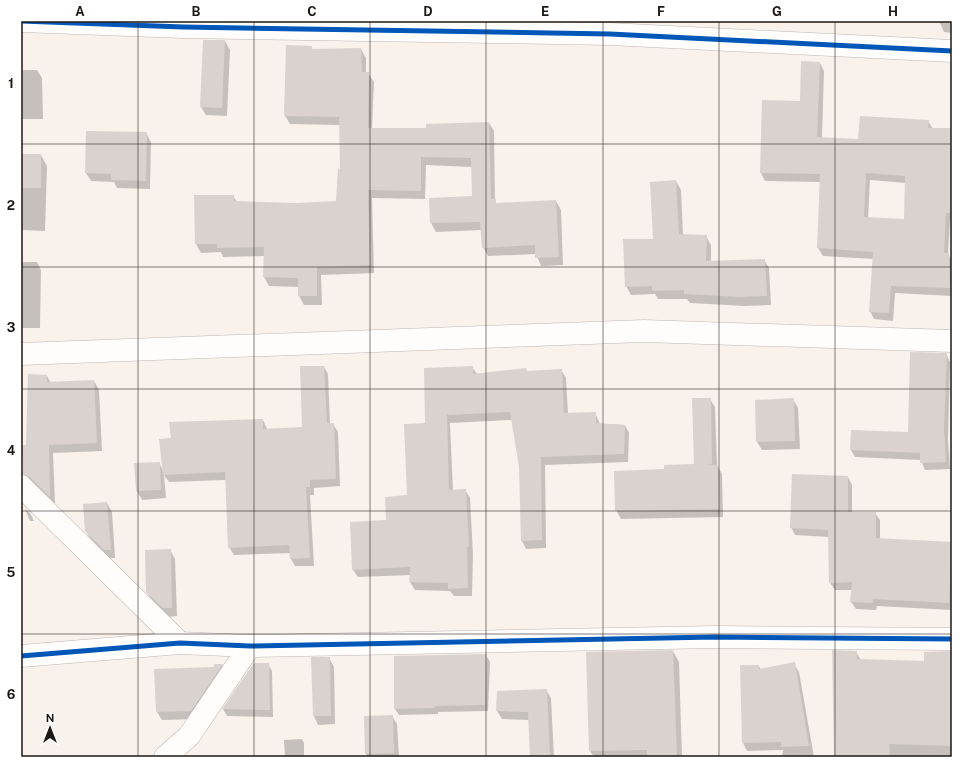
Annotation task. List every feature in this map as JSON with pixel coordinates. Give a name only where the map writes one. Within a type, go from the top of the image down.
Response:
[{"type":"street","points":[[21,21],[183,27],[610,34],[952,51]]},
{"type":"street","points":[[21,354],[644,331],[952,341]]},
{"type":"street","points":[[21,486],[180,643]]},
{"type":"street","points":[[21,656],[180,643],[250,646],[715,637],[952,639]]},
{"type":"street","points":[[165,757],[189,736],[250,646]]},
{"type":"building","points":[[203,40],[225,40],[222,108],[200,107]]},
{"type":"building","points":[[286,45],[312,46],[312,49],[361,48],[362,72],[369,72],[368,128],[426,128],[426,124],[489,122],[491,199],[496,199],[496,203],[556,200],[559,257],[535,258],[535,245],[482,248],[480,222],[430,223],[429,198],[472,196],[471,158],[421,157],[421,191],[368,190],[370,265],[317,267],[317,296],[298,296],[298,278],[263,277],[264,247],[217,248],[217,244],[195,244],[194,195],[234,195],[234,201],[297,203],[336,201],[338,168],[340,169],[339,117],[284,116]]},
{"type":"building","points":[[801,61],[820,62],[817,137],[858,139],[860,116],[929,120],[928,128],[952,128],[952,213],[946,213],[944,253],[949,253],[950,288],[891,286],[889,313],[869,312],[873,252],[817,248],[820,174],[760,173],[762,100],[800,101]],"holes":[[[866,173],[905,176],[904,219],[864,217]]]},
{"type":"building","points":[[86,131],[147,132],[146,181],[111,180],[111,174],[85,173]]},
{"type":"building","points":[[21,154],[41,154],[41,188],[21,188]]},
{"type":"building","points":[[676,180],[679,234],[707,235],[706,261],[765,259],[767,296],[740,297],[684,294],[684,290],[652,291],[652,286],[625,287],[623,239],[653,239],[650,182]]},
{"type":"building","points":[[910,352],[947,353],[944,430],[946,462],[920,463],[920,453],[850,450],[851,430],[908,432]]},
{"type":"building","points":[[300,366],[324,366],[327,423],[334,423],[336,479],[310,480],[310,487],[306,487],[310,558],[290,559],[289,545],[228,548],[225,472],[163,475],[159,439],[171,438],[169,422],[263,419],[263,429],[302,427]]},
{"type":"building","points":[[473,366],[473,374],[526,368],[527,371],[562,369],[564,413],[596,412],[596,423],[625,425],[624,454],[541,457],[542,540],[521,541],[519,467],[510,412],[447,415],[449,490],[466,489],[469,547],[467,547],[468,588],[448,589],[448,583],[409,582],[410,567],[352,570],[350,522],[386,520],[385,497],[407,495],[404,424],[425,423],[424,368]]},
{"type":"building","points":[[28,374],[47,375],[47,382],[94,380],[97,443],[49,445],[50,497],[30,477],[23,474],[22,445],[26,445]]},
{"type":"building","points":[[692,398],[711,398],[712,464],[704,464],[718,465],[719,509],[615,511],[614,471],[664,469],[664,465],[694,464]]},
{"type":"building","points":[[794,398],[795,441],[756,442],[755,400]]},
{"type":"building","points":[[160,462],[161,490],[136,491],[134,463]]},
{"type":"building","points":[[792,474],[848,476],[848,512],[876,512],[876,538],[952,542],[949,603],[873,599],[873,603],[850,602],[852,582],[829,583],[828,530],[790,528]]},
{"type":"building","points":[[107,502],[111,550],[104,550],[85,531],[83,504]]},
{"type":"building","points":[[171,549],[172,608],[163,608],[146,592],[145,550]]},
{"type":"building","points":[[673,650],[677,757],[647,757],[647,750],[589,751],[586,652]]},
{"type":"building","points":[[832,650],[857,651],[857,659],[924,661],[924,652],[952,651],[951,746],[889,744],[890,757],[834,757]]},
{"type":"building","points":[[487,654],[485,705],[394,709],[394,656]]},
{"type":"building","points":[[311,657],[330,657],[331,716],[313,716]]},
{"type":"building","points":[[795,662],[809,746],[781,747],[781,742],[742,743],[740,665],[759,665],[759,669]]},
{"type":"building","points":[[254,663],[269,663],[270,710],[222,709]]},
{"type":"building","points":[[214,664],[223,664],[191,711],[156,712],[154,669],[214,667]]},
{"type":"building","points":[[547,689],[550,757],[530,757],[528,712],[496,711],[497,691]]},
{"type":"building","points":[[393,715],[394,753],[365,754],[364,716]]},
{"type":"cycle path","points":[[21,21],[183,27],[610,34],[952,51]]},
{"type":"cycle path","points":[[21,656],[180,643],[250,646],[715,637],[952,639]]}]
